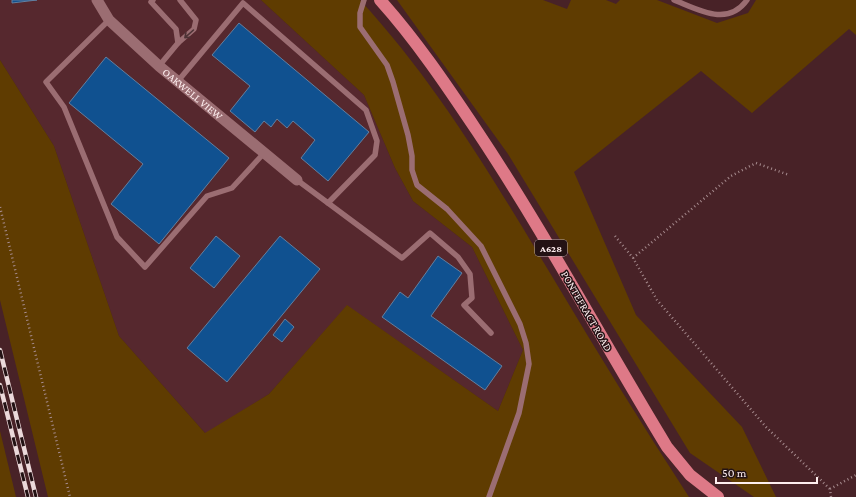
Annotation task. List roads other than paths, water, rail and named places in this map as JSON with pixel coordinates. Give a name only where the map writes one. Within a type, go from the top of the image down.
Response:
[{"type":"highway","name":"PONTEFRACT ROAD","points":[[380,0],[420,49],[496,160],[533,218],[667,447],[690,475],[718,497]]},
{"type":"street","name":"OAKWELL VIEW","points":[[97,0],[109,20],[159,66],[265,152],[297,180]]},
{"type":"lane","points":[[153,0],[151,2],[176,29],[178,43]]},
{"type":"lane","points":[[159,66],[178,43],[194,29],[196,20],[180,0]]},
{"type":"lane","points":[[364,0],[360,13],[360,27],[387,65],[408,135],[412,156],[412,170],[417,185],[447,209],[481,246],[520,324],[526,343],[529,364],[518,413],[489,497]]},
{"type":"lane","points":[[674,0],[706,13],[719,15],[731,13],[742,8],[748,0]]},
{"type":"lane","points":[[178,81],[243,3],[366,110],[377,141],[375,156],[328,203]]},
{"type":"lane","points":[[109,20],[46,82],[64,107],[118,236],[145,266],[207,196],[232,188],[265,152]]},
{"type":"lane","points":[[297,180],[402,258],[430,232],[458,257],[470,274],[472,298],[464,305],[491,333]]},
{"type":"railway","points":[[0,350],[36,497]]},
{"type":"railway","points":[[0,385],[28,497]]}]
